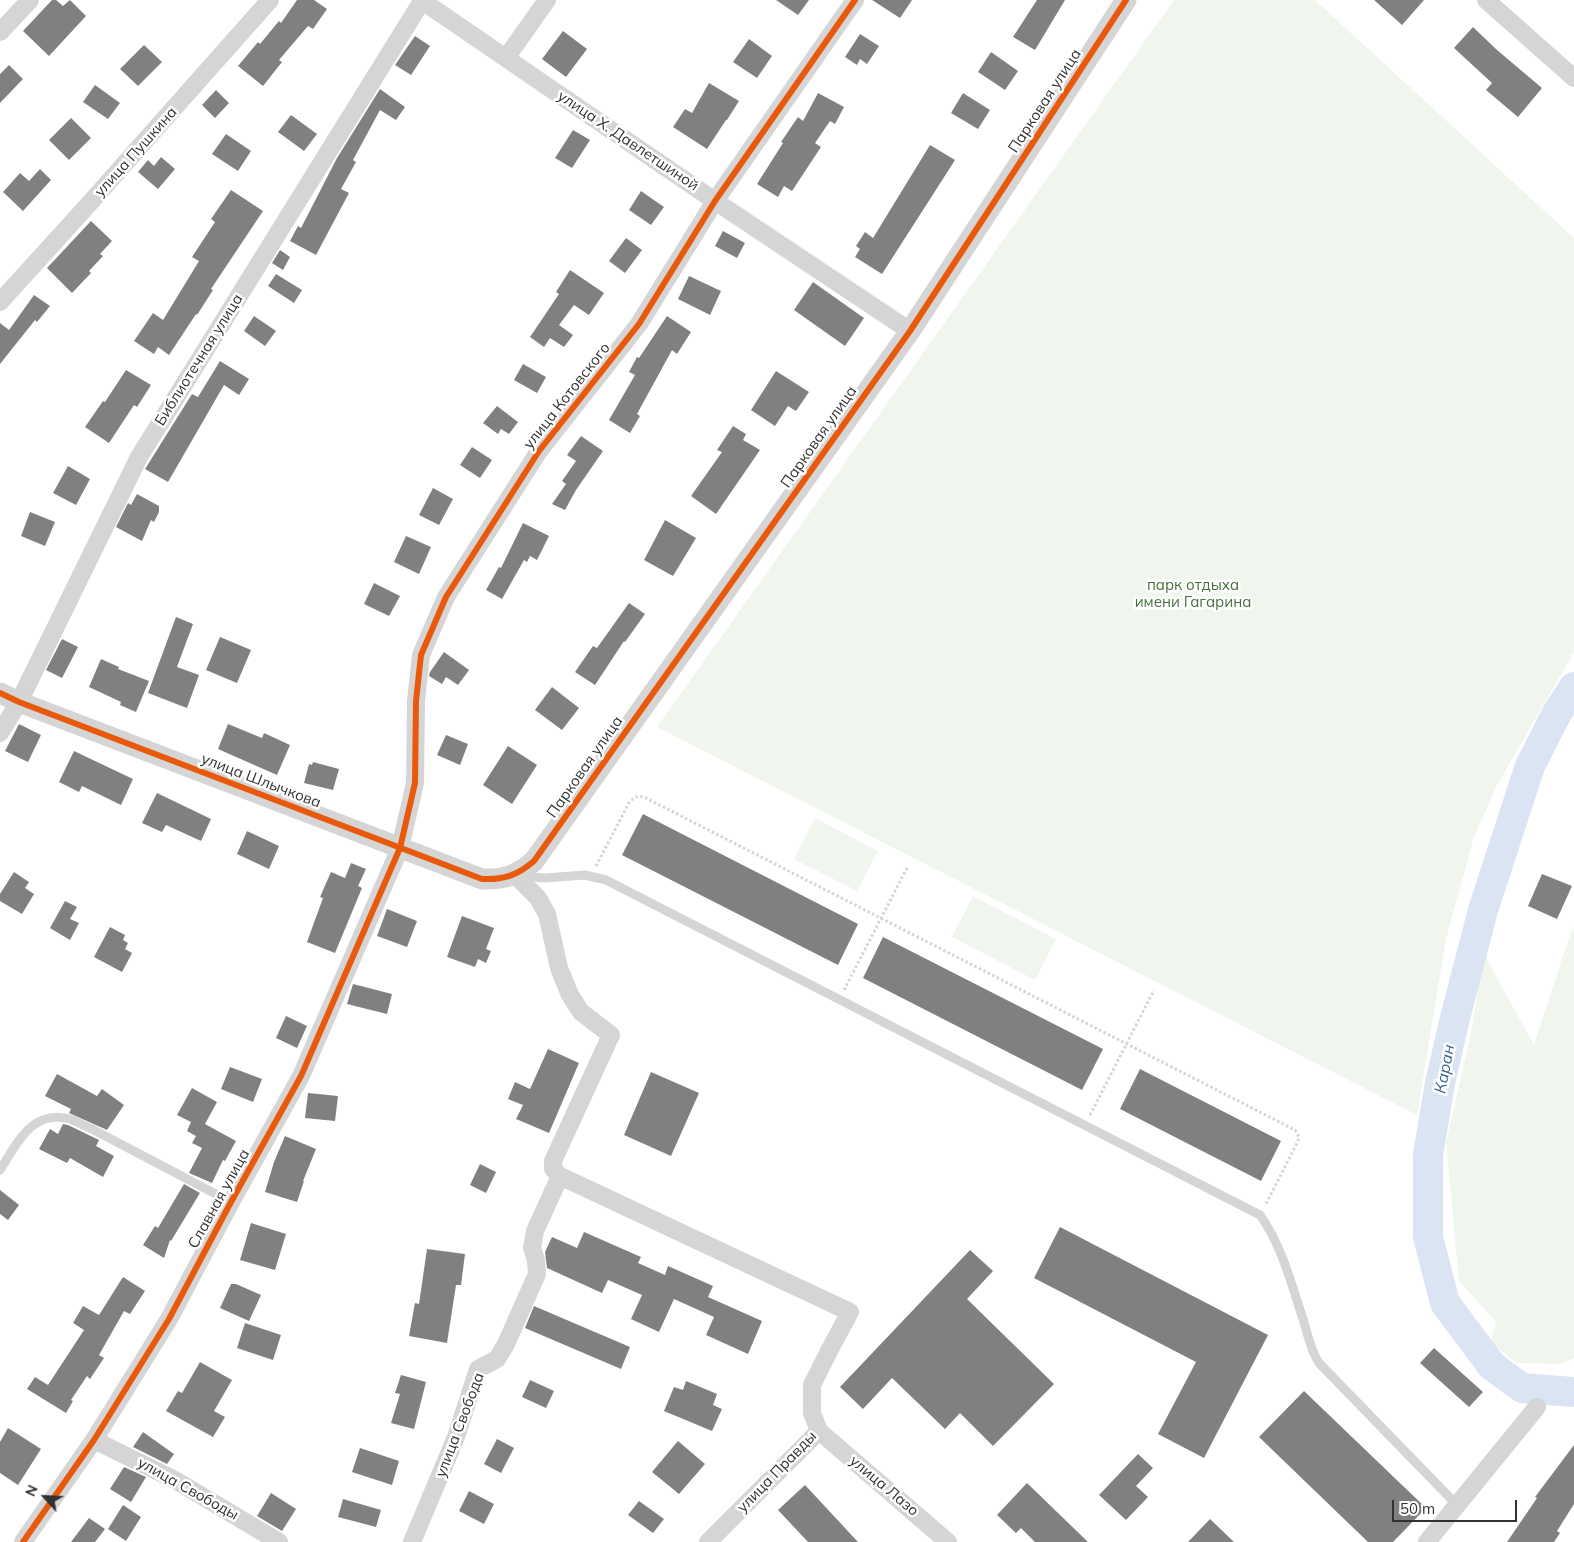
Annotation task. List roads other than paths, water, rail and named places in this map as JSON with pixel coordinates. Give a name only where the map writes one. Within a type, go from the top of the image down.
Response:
[{"type":"street","points":[[0,32],[30,0]]},
{"type":"street","name":"улица Пушкина","points":[[0,302],[270,0]]},
{"type":"street","name":"улица Х. Давлетшиной","points":[[421,0],[910,331]]},
{"type":"street","name":"Библиотечная улица","points":[[0,733],[9,697],[139,457],[421,0]]},
{"type":"street","points":[[506,58],[547,0]]},
{"type":"street","name":"улица Котовского","points":[[400,848],[414,783],[416,701],[421,655],[446,597],[539,451],[639,324],[716,201],[855,0]]},
{"type":"street","name":"Парковая улица","points":[[515,875],[534,861],[910,331],[1126,0]]},
{"type":"street","points":[[1486,0],[1574,78]]},
{"type":"street","name":"улица Шлычкова","points":[[9,697],[482,879],[495,880],[515,875]]},
{"type":"street","name":"Славная улица","points":[[23,1542],[94,1440],[169,1320],[231,1202],[301,1076],[400,848]]},
{"type":"street","points":[[515,875],[538,898],[547,914],[559,968],[570,995],[581,1012],[611,1035],[553,1161],[553,1169],[560,1176]]},
{"type":"street","name":"улица Правды","points":[[560,1176],[850,1312],[812,1385],[812,1413],[819,1431],[708,1542]]},
{"type":"street","name":"улица Свобода","points":[[412,1542],[453,1444],[478,1369],[498,1359],[537,1274],[536,1260],[532,1248],[535,1230],[560,1176]]},
{"type":"street","points":[[1427,1542],[1538,1407]]},
{"type":"street","name":"улица Лазо","points":[[819,1431],[948,1542]]},
{"type":"street","name":"улица Свободы","points":[[94,1440],[175,1480],[280,1542]]},
{"type":"lane","points":[[515,875],[545,878],[592,876],[606,880],[1260,1215],[1273,1234],[1284,1258],[1309,1344],[1319,1363],[1457,1505]]},
{"type":"lane","points":[[0,1170],[27,1128],[40,1120],[69,1119],[92,1129],[231,1202]]},
{"type":"waterway","name":"Каран","points":[[1574,687],[1557,713],[1530,766],[1483,910],[1440,1083],[1428,1155],[1428,1237],[1445,1303],[1492,1366],[1522,1388],[1574,1392]]},
{"type":"park label","name":"парк отдыха имени Гагарина","points":[[1193,594]]}]
